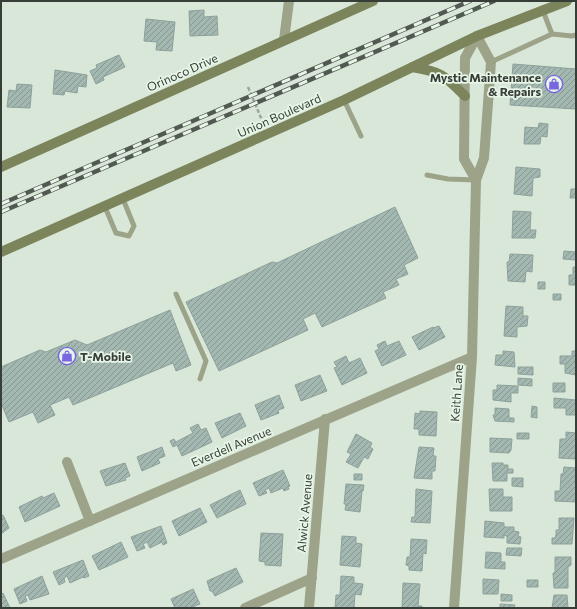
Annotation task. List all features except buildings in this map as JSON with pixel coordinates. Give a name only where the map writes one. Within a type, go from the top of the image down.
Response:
[{"type":"main road","name":"Orinoco Drive","points":[[1,166],[373,1]]},
{"type":"main road","name":"Union Boulevard","points":[[1,252],[344,100],[477,36],[567,1]]},
{"type":"main road","points":[[412,67],[430,70],[445,76],[465,96]]},
{"type":"street","points":[[284,40],[289,1]]},
{"type":"street","points":[[477,36],[491,62]]},
{"type":"street","points":[[476,180],[464,159],[465,58],[477,36]]},
{"type":"street","name":"Keith Lane","points":[[454,608],[472,357],[476,180],[484,158],[491,62]]},
{"type":"street","name":"Everdell Avenue","points":[[1,559],[472,357]]},
{"type":"street","name":"Alwick Avenue","points":[[309,608],[325,419]]},
{"type":"street","points":[[67,462],[90,520]]},
{"type":"street","points":[[245,608],[312,578]]},
{"type":"lane","points":[[544,11],[552,34]]},
{"type":"lane","points":[[491,62],[552,34],[576,35]]},
{"type":"lane","points":[[344,100],[361,136]]},
{"type":"lane","points":[[427,175],[448,179],[476,180]]},
{"type":"lane","points":[[105,207],[116,233],[129,236],[134,226],[123,198]]},
{"type":"lane","points":[[176,294],[206,361],[200,379]]},
{"type":"path","points":[[248,87],[265,127]]},
{"type":"railway","points":[[1,204],[470,1]]},
{"type":"railway","points":[[1,212],[494,1]]},
{"type":"place","name":"Mystic Maintenance & Repairs","points":[[554,84]]},
{"type":"place","name":"T-Mobile","points":[[67,356]]}]
